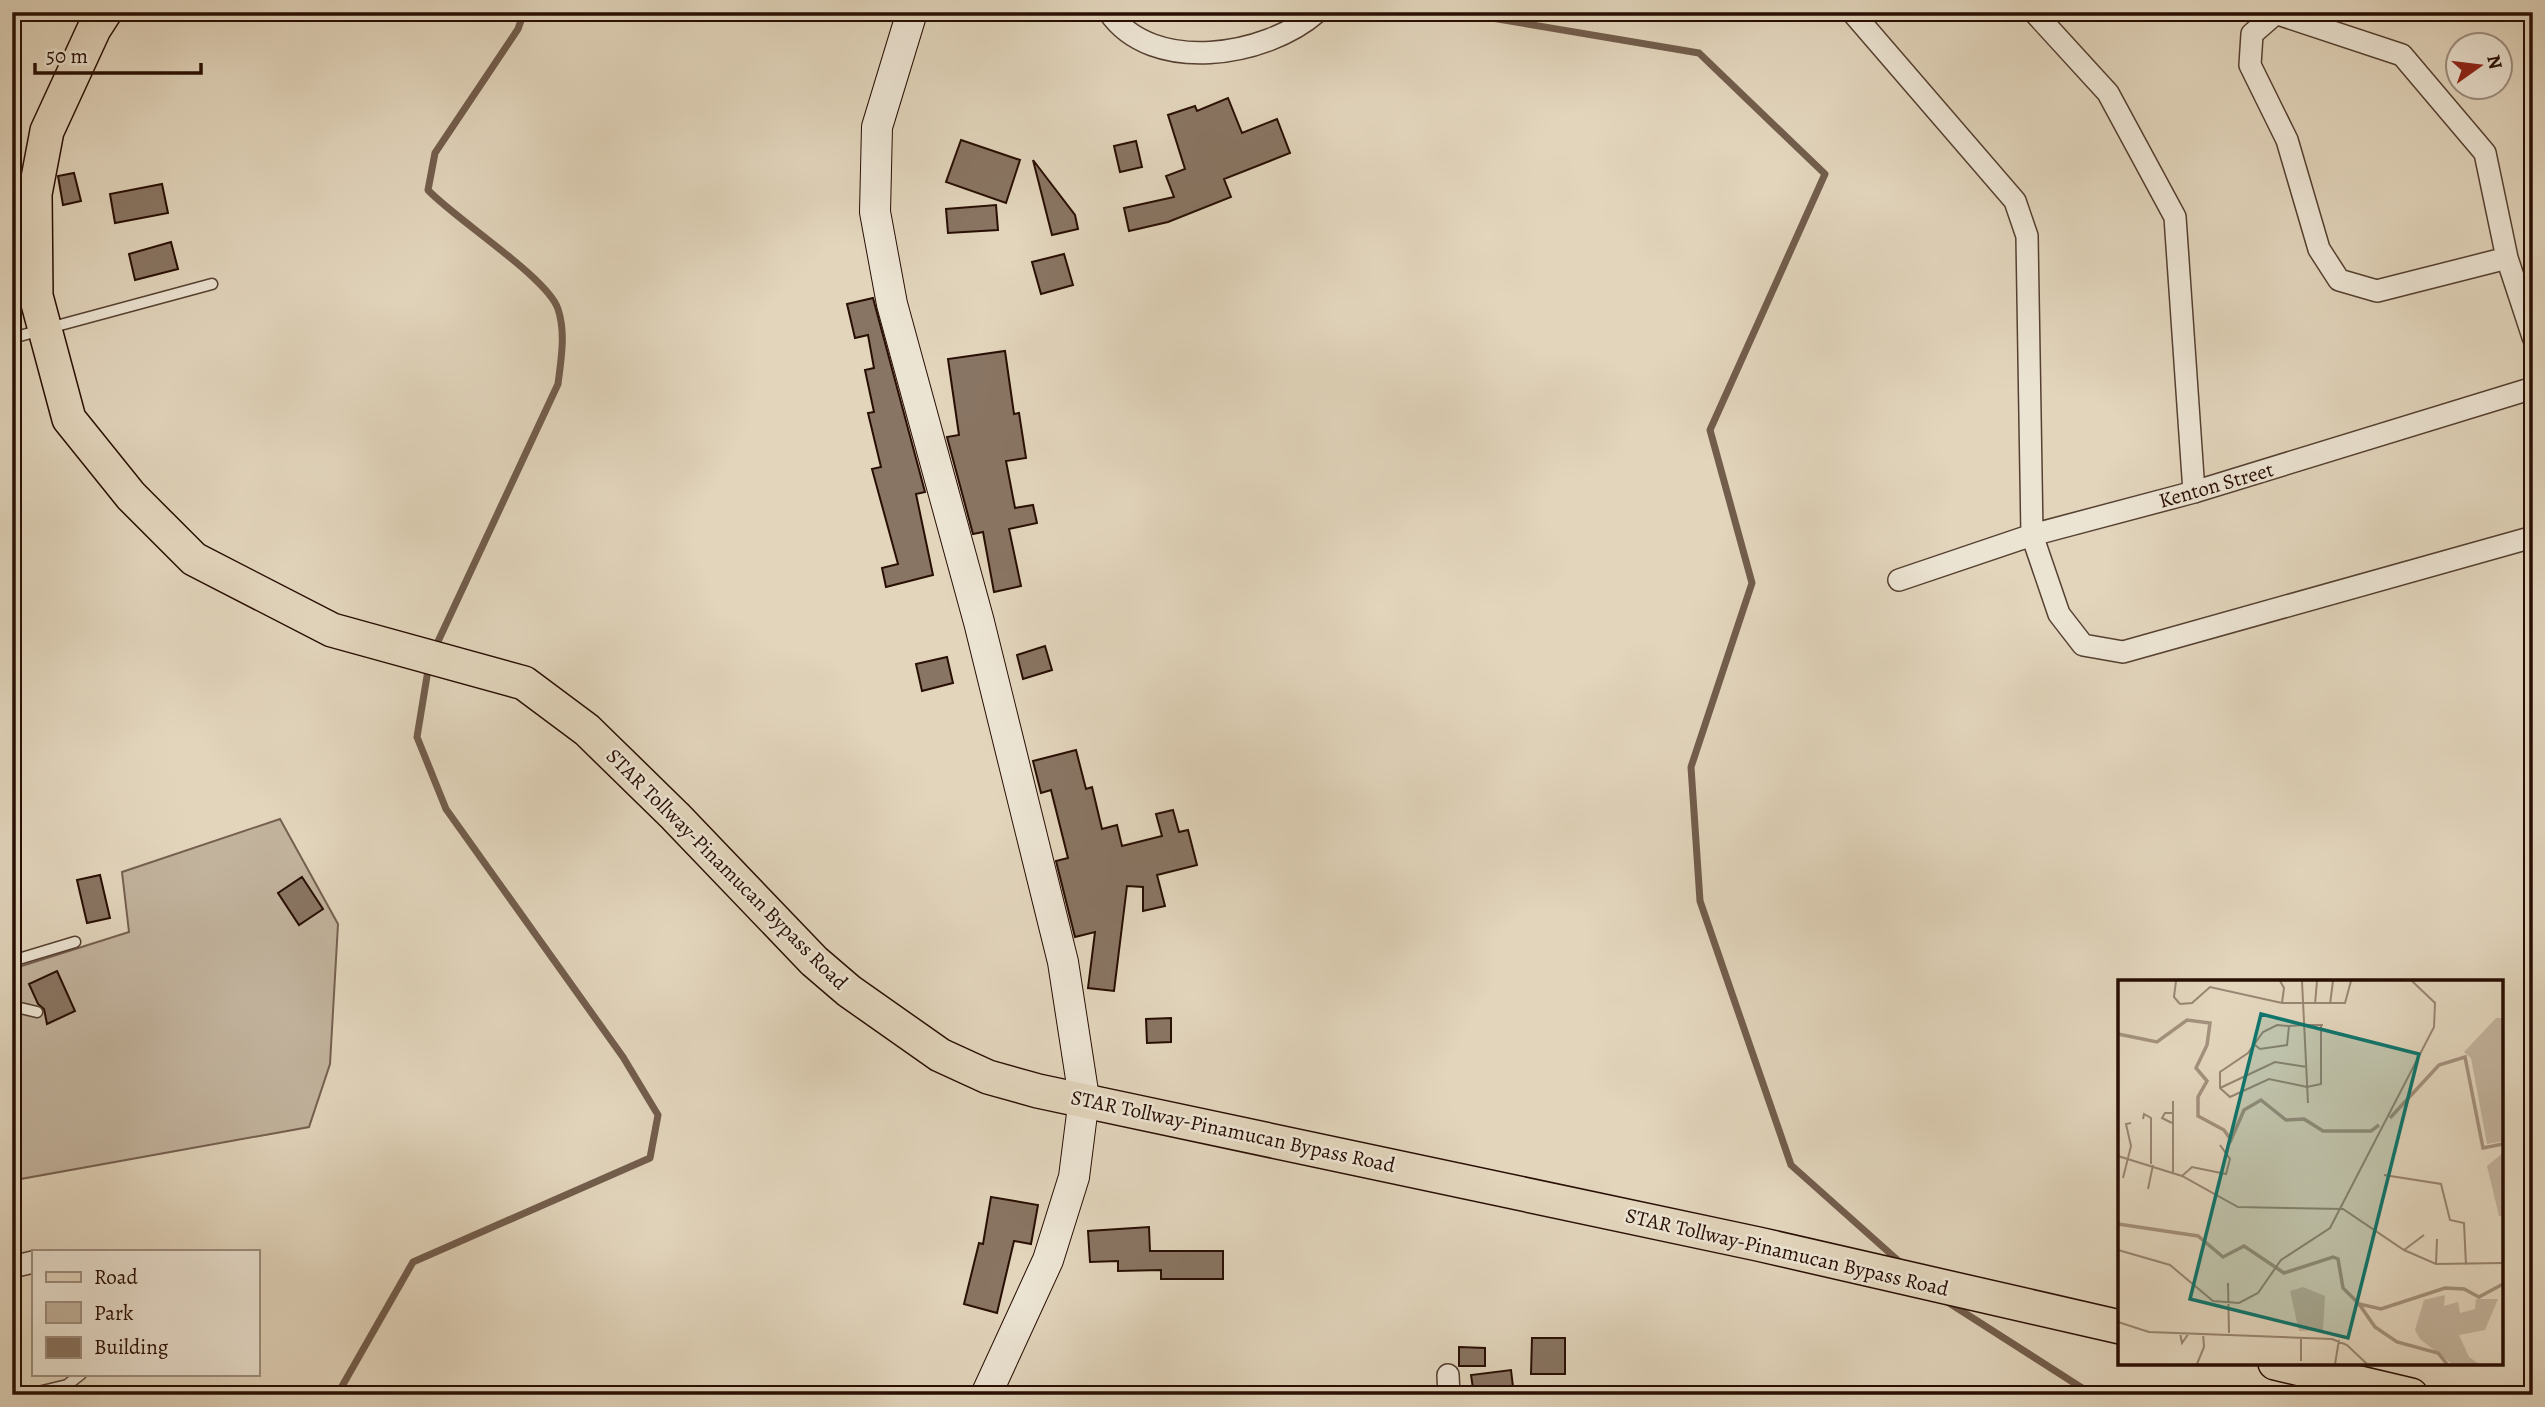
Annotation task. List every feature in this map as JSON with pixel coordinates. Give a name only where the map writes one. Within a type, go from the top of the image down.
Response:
[{"type":"main road","name":"STAR Tollway-Pinamucan Bypass Road","points":[[105,12],[94,29],[47,131],[35,194],[36,296],[69,419],[131,496],[194,558],[331,630],[524,683],[587,730],[675,816],[814,961],[897,1027],[940,1055],[988,1077],[1038,1091],[1084,1098],[1758,1244],[2118,1327]]},
{"type":"main road","points":[[2284,1365],[2411,1395]]},
{"type":"street","points":[[912,12],[877,127],[875,212],[892,304],[983,635],[1060,949],[1084,1098],[1074,1177],[1048,1260],[986,1395]]},
{"type":"street","points":[[1109,12],[1132,36],[1159,48],[1201,54],[1262,42],[1317,12]]},
{"type":"street","points":[[1852,12],[2015,201],[2027,236],[2032,535],[2059,614],[2083,645],[2123,652],[2533,537]]},
{"type":"street","points":[[2034,12],[2108,93],[2175,217],[2194,492]]},
{"type":"street","points":[[2507,258],[2377,291],[2339,280],[2319,249],[2287,140],[2250,65],[2252,34],[2274,13],[2402,55],[2485,153],[2507,258],[2533,337]]},
{"type":"street","name":"Kenton Street","points":[[1899,580],[2032,535],[2194,492],[2533,388]]},
{"type":"street","points":[[12,1267],[32,1262]]},
{"type":"lane","points":[[12,338],[212,285]]},
{"type":"lane","points":[[12,961],[75,942]]},
{"type":"lane","points":[[12,1006],[37,1012]]},
{"type":"lane","points":[[26,1395],[67,1385],[78,1376]]},
{"type":"green space","points":[[280,819],[338,924],[330,1064],[309,1127],[15,1180],[12,1169],[12,969],[129,932],[122,872]]},
{"type":"building","points":[[1228,98],[1242,133],[1277,119],[1290,153],[1224,179],[1231,197],[1168,222],[1129,231],[1124,208],[1174,197],[1166,176],[1185,169],[1168,115],[1195,106],[1197,111]]},
{"type":"building","points":[[961,140],[1020,160],[1006,203],[946,182]]},
{"type":"building","points":[[1136,141],[1142,167],[1120,172],[1114,146]]},
{"type":"building","points":[[1033,160],[1075,215],[1078,229],[1052,235]]},
{"type":"building","points":[[74,173],[81,201],[63,205],[58,176]]},
{"type":"building","points":[[162,184],[168,213],[115,223],[110,194]]},
{"type":"building","points":[[996,205],[998,230],[948,233],[946,209]]},
{"type":"building","points":[[171,242],[178,269],[135,280],[129,254]]},
{"type":"building","points":[[1064,254],[1073,285],[1041,294],[1032,262]]},
{"type":"building","points":[[873,298],[925,492],[916,494],[933,575],[886,587],[882,568],[898,564],[872,469],[881,467],[868,413],[874,412],[865,370],[874,368],[868,335],[855,338],[847,304]]},
{"type":"building","points":[[1005,351],[1014,414],[1019,413],[1026,458],[1006,461],[1015,508],[1033,505],[1037,523],[1009,529],[1021,586],[994,592],[983,532],[973,534],[947,437],[959,435],[948,359]]},
{"type":"building","points":[[1045,646],[1052,670],[1023,679],[1017,655]]},
{"type":"building","points":[[947,657],[953,683],[922,691],[916,664]]},
{"type":"building","points":[[1076,750],[1086,789],[1092,787],[1102,829],[1117,825],[1122,846],[1162,836],[1156,814],[1173,810],[1179,832],[1188,830],[1197,865],[1157,875],[1165,906],[1143,911],[1143,887],[1127,886],[1114,991],[1088,988],[1095,932],[1075,937],[1056,861],[1068,858],[1051,790],[1041,793],[1033,761]]},
{"type":"building","points":[[100,875],[110,918],[87,923],[77,880]]},
{"type":"building","points":[[302,877],[323,909],[299,925],[278,893]]},
{"type":"building","points":[[57,971],[75,1011],[47,1024],[44,1009],[38,1004],[29,984]]},
{"type":"building","points":[[1171,1018],[1171,1042],[1147,1043],[1146,1019]]},
{"type":"building","points":[[991,1197],[1038,1205],[1031,1244],[1014,1241],[997,1313],[964,1304],[979,1243],[983,1244]]},
{"type":"building","points":[[1149,1227],[1150,1251],[1223,1251],[1223,1279],[1161,1279],[1161,1270],[1118,1271],[1118,1261],[1090,1262],[1088,1231]]},
{"type":"building","points":[[1532,1338],[1565,1338],[1565,1374],[1531,1374]]},
{"type":"building","points":[[1459,1347],[1485,1348],[1485,1366],[1459,1366]]},
{"type":"building","points":[[1511,1370],[1514,1395],[1474,1395],[1471,1375]]},
{"type":"waterway","points":[[434,650],[558,384],[562,327],[558,309],[551,296],[520,265],[428,190],[435,153],[518,29],[524,12]]},
{"type":"waterway","points":[[1456,12],[1699,53],[1825,174],[1710,430],[1752,583],[1691,767],[1700,901],[1791,1165],[1902,1264]]},
{"type":"waterway","points":[[337,1395],[413,1262],[650,1158],[658,1115],[623,1057],[446,809],[417,737],[429,664]]},
{"type":"waterway","points":[[1946,1301],[2093,1395]]}]
